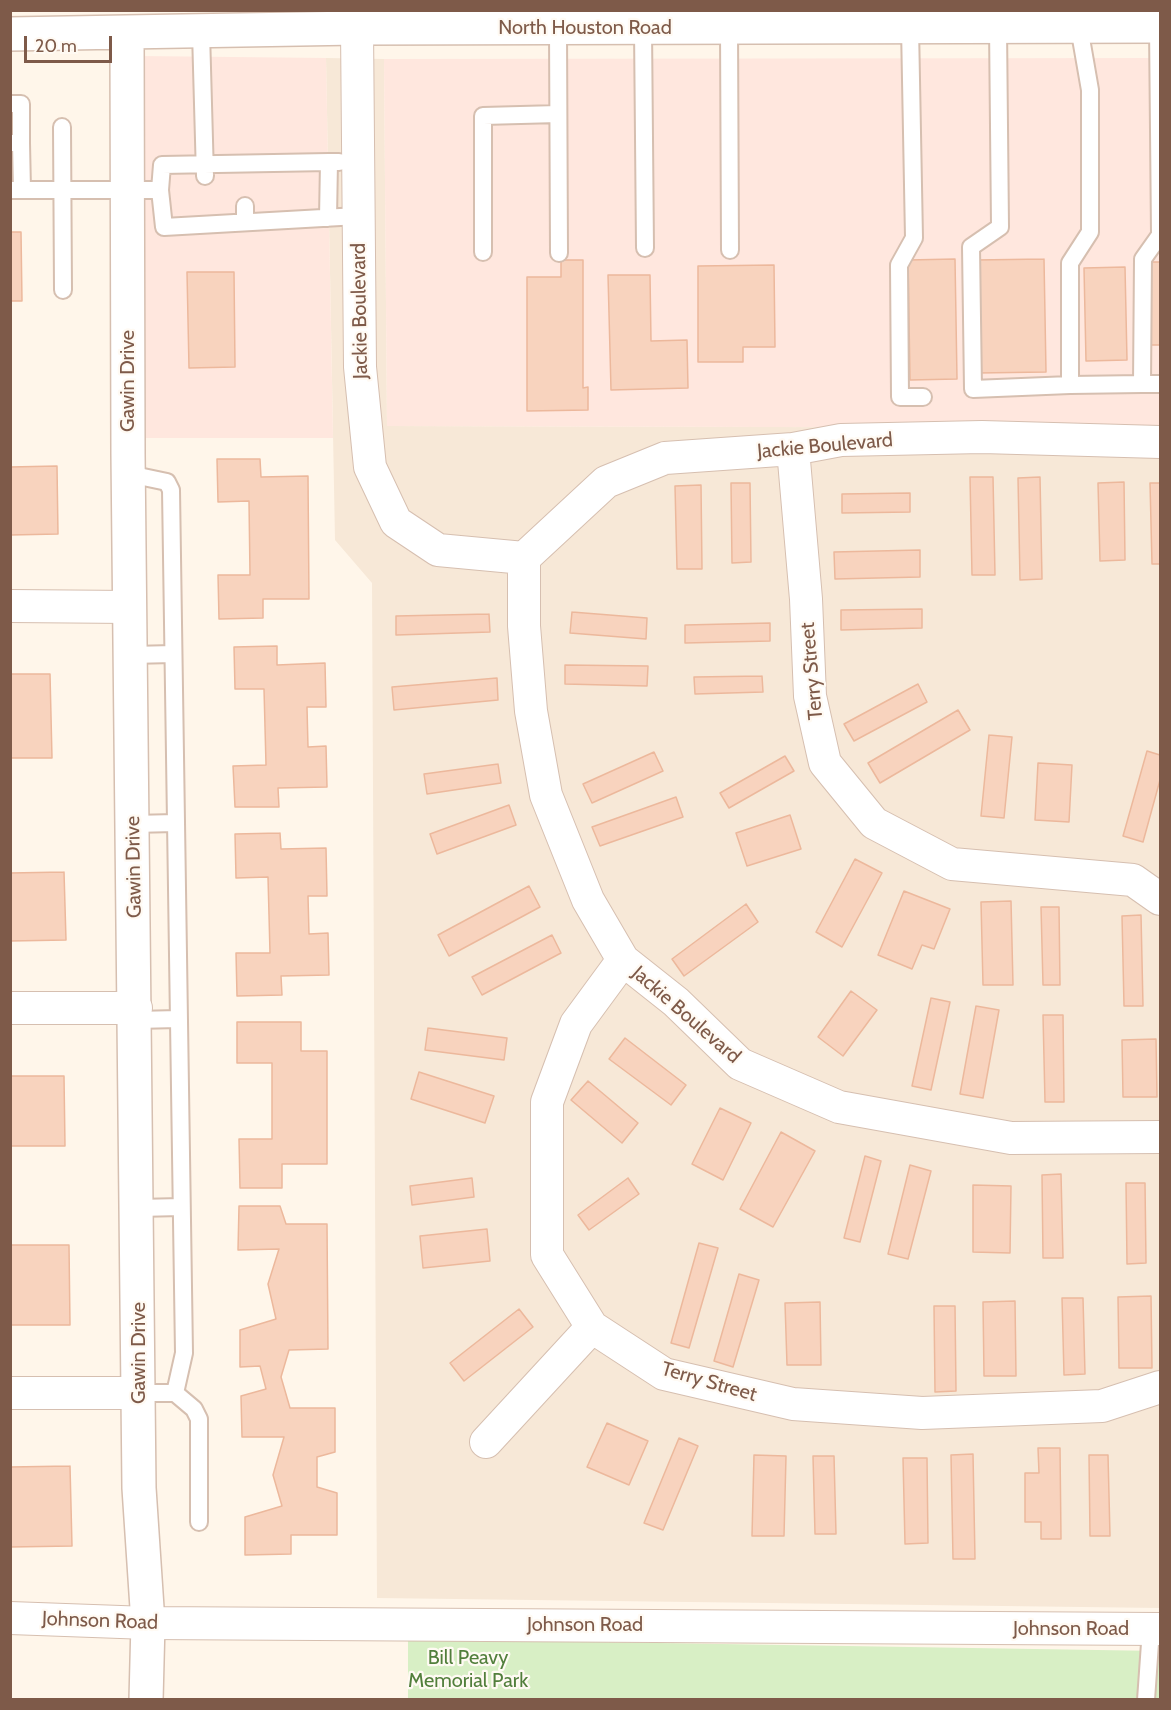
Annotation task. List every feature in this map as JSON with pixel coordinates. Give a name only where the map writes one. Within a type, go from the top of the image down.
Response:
[{"type":"street","name":"North Houston Road","points":[[10,34],[127,34],[357,28],[998,26],[1079,19],[1159,26]]},
{"type":"street","name":"Jackie Boulevard","points":[[357,28],[344,162],[343,217],[370,467],[396,522],[438,550],[524,558]]},
{"type":"street","name":"Gawin Drive","points":[[127,34],[130,607],[140,1488],[148,1623],[146,1700]]},
{"type":"street","name":"Jackie Boulevard","points":[[1161,441],[982,437],[841,440],[793,449],[665,458],[606,482],[524,558],[524,626],[531,711],[546,795],[588,900],[623,960],[676,1002],[740,1064],[839,1107],[1011,1138],[1161,1137]]},
{"type":"street","name":"Terry Street","points":[[793,449],[806,599],[810,696],[825,763],[874,823],[952,864],[1133,880],[1161,899]]},
{"type":"street","points":[[10,606],[130,607]]},
{"type":"street","name":"Terry Street","points":[[623,960],[576,1024],[547,1102],[547,1255],[592,1327],[664,1374],[793,1404],[922,1413],[1102,1406],[1161,1387]]},
{"type":"street","points":[[10,1008],[136,1014]]},
{"type":"street","points":[[486,1442],[592,1327]]},
{"type":"street","points":[[10,1393],[139,1393]]},
{"type":"street","name":"Johnson Road","points":[[10,1618],[148,1623],[1156,1629]]},
{"type":"lane","points":[[1070,385],[1070,263],[1090,232],[1090,90],[1079,19]]},
{"type":"lane","points":[[998,26],[1000,227],[971,248],[973,389],[1161,384]]},
{"type":"lane","points":[[1142,384],[1143,259],[1160,235],[1159,26]]},
{"type":"lane","points":[[910,27],[914,238],[899,265],[900,397],[923,397]]},
{"type":"lane","points":[[558,28],[559,253]]},
{"type":"lane","points":[[643,28],[645,248]]},
{"type":"lane","points":[[729,28],[730,250]]},
{"type":"lane","points":[[201,32],[205,170]]},
{"type":"lane","points":[[10,104],[21,104],[16,143],[16,190],[160,190]]},
{"type":"lane","points":[[483,252],[483,116],[558,114]]},
{"type":"lane","points":[[62,128],[63,290]]},
{"type":"lane","points":[[343,217],[288,213],[245,214],[208,217],[164,227],[160,190],[162,165],[205,170],[286,170],[344,162]]},
{"type":"lane","points":[[129,474],[167,482],[171,490],[184,1353],[175,1393]]},
{"type":"lane","points":[[131,655],[173,654]]},
{"type":"lane","points":[[133,824],[176,824]]},
{"type":"lane","points":[[136,1014],[178,1019]]},
{"type":"lane","points":[[138,1208],[181,1207]]},
{"type":"lane","points":[[139,1393],[175,1393],[194,1409],[199,1419],[199,1522]]},
{"type":"lane","points":[[1146,1700],[1156,1629]]},
{"type":"shaded area","points":[[139,56],[326,58],[333,438],[142,438]]},
{"type":"shaded area","points":[[326,58],[384,59],[387,426],[1160,428],[1160,1608],[377,1598],[372,583],[335,540]]},
{"type":"shaded area","points":[[1160,58],[1160,428],[387,426],[384,59]]},
{"type":"green space","name":"Bill Peavy Memorial Park","points":[[408,1639],[1160,1651],[1160,1699],[408,1699]]},
{"type":"building","points":[[10,232],[21,232],[22,301],[10,301]]},
{"type":"building","points":[[955,259],[957,379],[910,380],[908,260]]},
{"type":"building","points":[[1044,259],[1046,372],[978,373],[976,260]]},
{"type":"building","points":[[561,260],[583,260],[583,388],[588,387],[588,410],[527,411],[527,277],[561,277]]},
{"type":"building","points":[[1148,262],[1160,262],[1160,345],[1150,345]]},
{"type":"building","points":[[774,265],[775,347],[743,347],[743,362],[698,362],[698,266]]},
{"type":"building","points":[[1125,267],[1127,360],[1086,361],[1084,268]]},
{"type":"building","points":[[187,272],[234,272],[235,367],[189,368]]},
{"type":"building","points":[[608,275],[650,275],[651,341],[687,340],[688,388],[611,390]]},
{"type":"building","points":[[217,459],[260,459],[261,477],[308,476],[309,599],[263,599],[263,618],[219,619],[218,575],[250,575],[249,501],[218,502]]},
{"type":"building","points":[[57,466],[58,534],[10,535],[10,467]]},
{"type":"building","points":[[970,477],[993,477],[995,575],[972,575]]},
{"type":"building","points":[[1040,477],[1042,579],[1020,580],[1018,478]]},
{"type":"building","points":[[1124,482],[1125,560],[1100,561],[1098,483]]},
{"type":"building","points":[[731,483],[750,483],[751,562],[732,563]]},
{"type":"building","points":[[1150,483],[1160,483],[1160,564],[1152,564]]},
{"type":"building","points":[[701,485],[702,569],[677,569],[675,486]]},
{"type":"building","points":[[910,493],[910,512],[842,513],[842,494]]},
{"type":"building","points":[[920,550],[920,577],[835,579],[834,552]]},
{"type":"building","points":[[922,609],[922,628],[841,630],[841,610]]},
{"type":"building","points":[[572,612],[647,618],[646,639],[570,633]]},
{"type":"building","points":[[489,614],[490,632],[396,635],[396,616]]},
{"type":"building","points":[[770,623],[770,641],[685,643],[685,625]]},
{"type":"building","points":[[277,646],[277,665],[325,663],[326,707],[307,707],[308,747],[326,746],[327,787],[278,788],[279,807],[235,807],[233,766],[266,765],[264,689],[235,689],[234,647]]},
{"type":"building","points":[[565,665],[648,666],[647,686],[565,684]]},
{"type":"building","points":[[10,674],[50,674],[52,758],[10,758]]},
{"type":"building","points":[[762,676],[763,692],[695,694],[694,677]]},
{"type":"building","points":[[497,678],[498,700],[394,710],[392,687]]},
{"type":"building","points":[[918,684],[927,702],[854,741],[844,724]]},
{"type":"building","points":[[958,710],[970,730],[880,783],[868,763]]},
{"type":"building","points":[[989,735],[1012,737],[1004,818],[981,816]]},
{"type":"building","points":[[1147,751],[1160,755],[1160,780],[1143,842],[1123,836]]},
{"type":"building","points":[[654,752],[663,771],[592,803],[583,784]]},
{"type":"building","points":[[785,756],[794,771],[729,808],[720,793]]},
{"type":"building","points":[[1038,763],[1072,765],[1069,822],[1035,820]]},
{"type":"building","points":[[498,764],[501,783],[427,794],[424,774]]},
{"type":"building","points":[[676,797],[683,817],[600,846],[592,827]]},
{"type":"building","points":[[509,805],[516,825],[437,854],[430,834]]},
{"type":"building","points":[[790,815],[801,849],[747,866],[736,833]]},
{"type":"building","points":[[280,833],[281,849],[326,848],[327,896],[308,896],[309,934],[328,933],[329,975],[281,976],[282,995],[237,996],[236,953],[270,953],[268,877],[236,878],[235,834]]},
{"type":"building","points":[[855,859],[882,873],[842,947],[816,932]]},
{"type":"building","points":[[64,872],[66,940],[10,941],[10,873]]},
{"type":"building","points":[[529,886],[540,907],[449,956],[438,935]]},
{"type":"building","points":[[904,891],[950,909],[934,949],[922,945],[912,969],[878,955]]},
{"type":"building","points":[[1011,901],[1013,985],[983,985],[981,902]]},
{"type":"building","points":[[746,904],[758,922],[684,976],[672,959]]},
{"type":"building","points":[[1041,907],[1059,907],[1060,985],[1043,985]]},
{"type":"building","points":[[1141,915],[1143,1006],[1124,1006],[1122,916]]},
{"type":"building","points":[[552,935],[561,953],[482,995],[472,977]]},
{"type":"building","points":[[851,991],[877,1010],[843,1056],[818,1037]]},
{"type":"building","points":[[931,998],[950,1002],[931,1090],[912,1086]]},
{"type":"building","points":[[976,1006],[999,1010],[983,1098],[960,1094]]},
{"type":"building","points":[[1043,1015],[1063,1015],[1064,1102],[1045,1102]]},
{"type":"building","points":[[237,1022],[301,1022],[301,1051],[327,1051],[327,1164],[282,1164],[282,1188],[240,1188],[239,1139],[272,1139],[272,1063],[237,1063]]},
{"type":"building","points":[[428,1028],[507,1038],[504,1060],[425,1050]]},
{"type":"building","points":[[625,1038],[686,1085],[671,1105],[609,1059]]},
{"type":"building","points":[[1156,1039],[1157,1097],[1123,1097],[1122,1040]]},
{"type":"building","points":[[419,1072],[494,1096],[485,1123],[411,1099]]},
{"type":"building","points":[[10,1076],[64,1076],[65,1146],[10,1146]]},
{"type":"building","points":[[588,1081],[638,1123],[622,1143],[571,1100]]},
{"type":"building","points":[[720,1108],[751,1123],[723,1180],[692,1164]]},
{"type":"building","points":[[781,1132],[815,1151],[773,1227],[740,1209]]},
{"type":"building","points":[[865,1156],[881,1161],[860,1242],[844,1238]]},
{"type":"building","points":[[910,1165],[931,1171],[908,1259],[888,1254]]},
{"type":"building","points":[[1061,1174],[1063,1258],[1043,1258],[1042,1175]]},
{"type":"building","points":[[472,1178],[474,1197],[412,1205],[410,1186]]},
{"type":"building","points":[[628,1178],[639,1194],[589,1230],[578,1215]]},
{"type":"building","points":[[1126,1183],[1145,1183],[1146,1263],[1127,1264]]},
{"type":"building","points":[[973,1185],[1011,1186],[1010,1253],[973,1252]]},
{"type":"building","points":[[239,1206],[280,1206],[286,1224],[327,1224],[328,1349],[289,1350],[281,1377],[290,1408],[335,1408],[335,1452],[317,1457],[317,1487],[337,1493],[337,1535],[291,1535],[291,1554],[245,1555],[245,1517],[282,1506],[273,1475],[284,1437],[242,1437],[241,1396],[266,1389],[260,1366],[240,1367],[240,1330],[276,1319],[268,1284],[279,1249],[238,1250]]},
{"type":"building","points":[[487,1229],[490,1261],[423,1268],[420,1236]]},
{"type":"building","points":[[699,1243],[718,1248],[689,1348],[671,1343]]},
{"type":"building","points":[[10,1245],[69,1245],[70,1325],[10,1325]]},
{"type":"building","points":[[739,1274],[759,1280],[733,1367],[714,1361]]},
{"type":"building","points":[[1151,1296],[1152,1368],[1119,1368],[1118,1297]]},
{"type":"building","points":[[1062,1298],[1083,1298],[1085,1374],[1064,1375]]},
{"type":"building","points":[[1015,1301],[1016,1376],[984,1376],[983,1302]]},
{"type":"building","points":[[820,1302],[821,1365],[787,1365],[785,1303]]},
{"type":"building","points":[[934,1306],[955,1306],[956,1391],[935,1392]]},
{"type":"building","points":[[519,1309],[533,1327],[464,1381],[450,1363]]},
{"type":"building","points":[[607,1423],[648,1441],[629,1485],[587,1467]]},
{"type":"building","points":[[679,1438],[698,1446],[663,1530],[644,1523]]},
{"type":"building","points":[[1038,1448],[1060,1448],[1061,1539],[1041,1539],[1041,1522],[1025,1522],[1025,1473],[1039,1473]]},
{"type":"building","points":[[973,1454],[975,1559],[953,1559],[951,1455]]},
{"type":"building","points":[[754,1455],[786,1456],[784,1536],[752,1536]]},
{"type":"building","points":[[1089,1455],[1108,1455],[1110,1536],[1090,1536]]},
{"type":"building","points":[[813,1456],[834,1456],[836,1534],[815,1534]]},
{"type":"building","points":[[903,1458],[927,1458],[928,1543],[905,1544]]},
{"type":"building","points":[[70,1466],[72,1546],[10,1547],[10,1467]]}]
